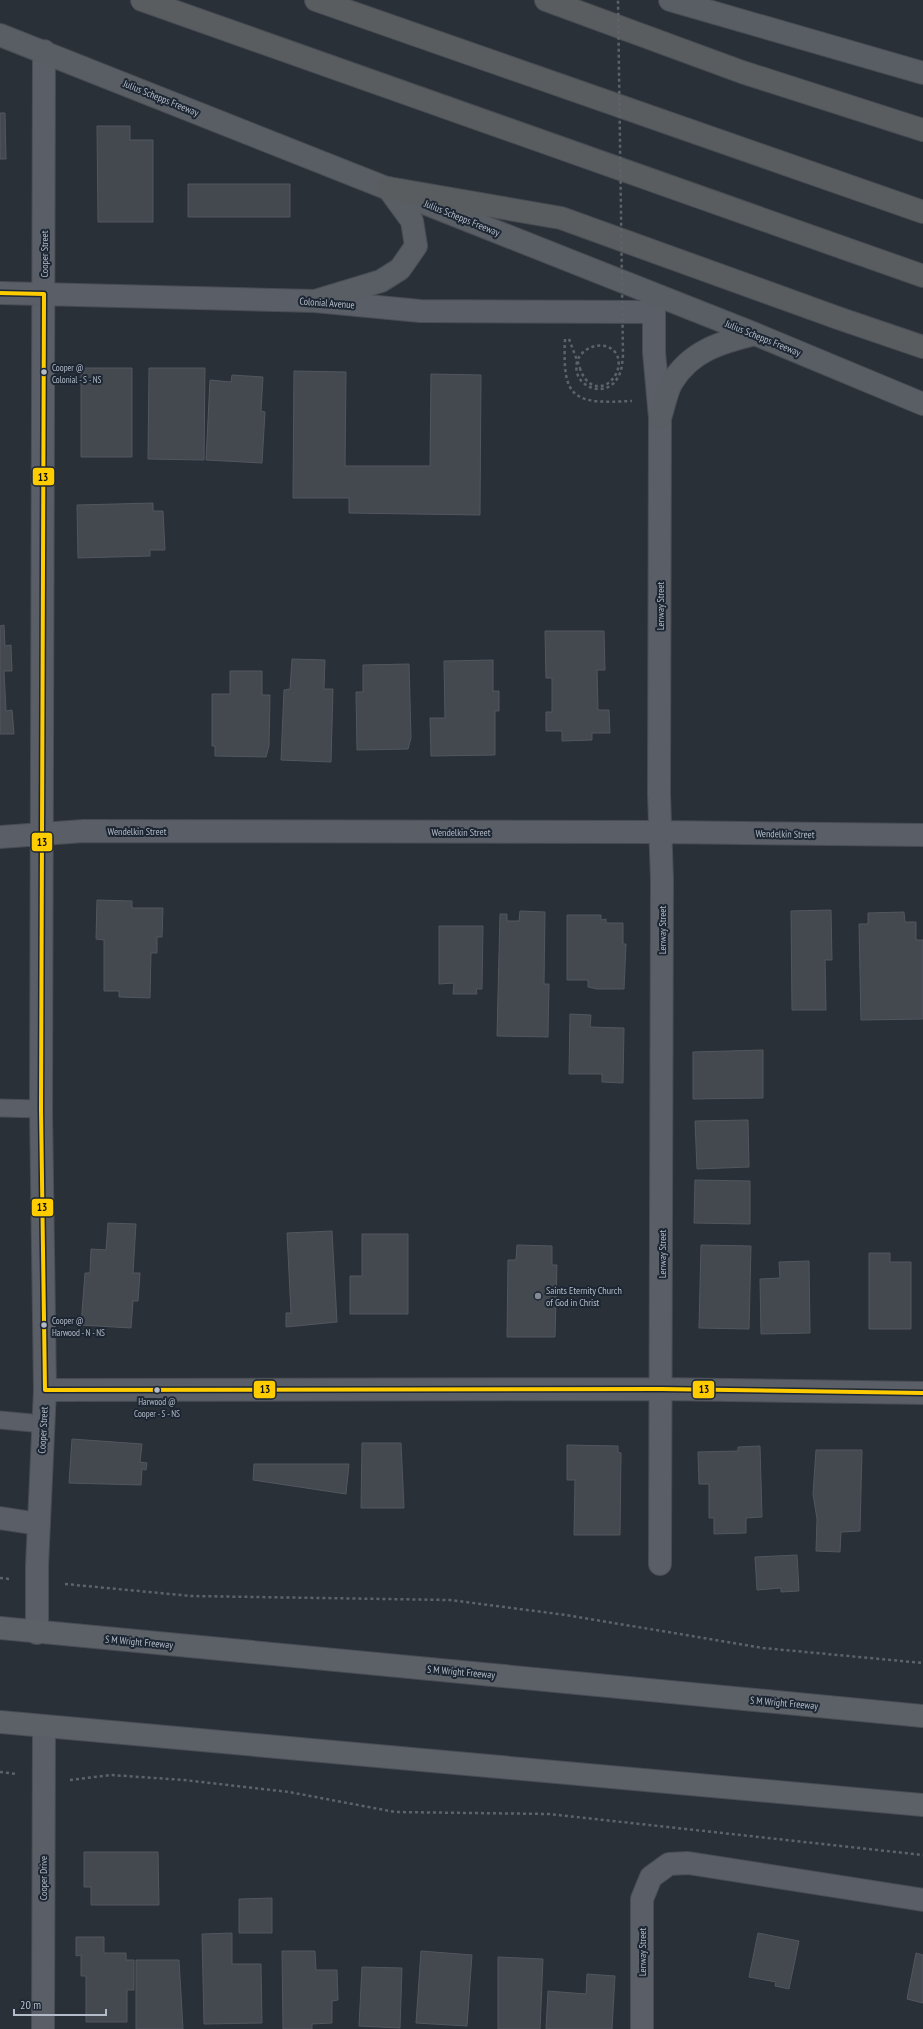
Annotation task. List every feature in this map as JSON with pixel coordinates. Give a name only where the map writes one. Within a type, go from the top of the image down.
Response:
[{"type":"highway","points":[[142,0],[923,276]]},
{"type":"highway","points":[[316,0],[923,212]]},
{"type":"highway","points":[[546,0],[742,72],[923,130]]},
{"type":"highway","points":[[388,188],[561,218],[923,346]]},
{"type":"main road","points":[[670,0],[923,73]]},
{"type":"main road","name":"Julius Schepps Freeway","points":[[0,35],[44,51],[388,188],[654,304],[755,334],[923,404]]},
{"type":"main road","points":[[315,301],[381,281],[400,269],[416,246],[412,221],[388,188]]},
{"type":"main road","points":[[660,418],[671,383],[688,361],[704,350],[726,341],[755,334]]},
{"type":"main road","name":"S M Wright Freeway","points":[[0,1628],[37,1633],[923,1716]]},
{"type":"main road","points":[[0,1722],[923,1806]]},
{"type":"street","name":"Cooper Street","points":[[37,1633],[36,1582],[45,1390],[41,1109],[44,51]]},
{"type":"street","name":"Colonial Avenue","points":[[0,293],[315,301],[420,311],[654,304]]},
{"type":"street","name":"Lenway Street","points":[[654,304],[654,352],[660,418],[659,794],[662,832],[660,1564]]},
{"type":"street","name":"Wendelkin Street","points":[[0,837],[84,831],[662,832],[923,835]]},
{"type":"street","points":[[45,1390],[661,1389],[923,1393]]},
{"type":"street","points":[[0,1518],[39,1524]]},
{"type":"street","name":"Cooper Drive","points":[[43,2029],[44,1727]]},
{"type":"street","name":"Lenway Street","points":[[642,2029],[642,1899],[651,1877],[669,1864],[688,1863],[923,1900]]},
{"type":"lane","points":[[0,1108],[41,1109]]},
{"type":"lane","points":[[0,1420],[43,1424]]},
{"type":"path","points":[[618,0],[623,356],[621,371],[618,379],[607,388],[593,389],[581,381],[576,367],[578,360],[581,354],[593,346],[608,347],[614,352],[618,360],[618,370],[613,379],[600,386],[587,382],[582,376],[580,368],[567,337],[564,365],[566,377],[572,390],[580,398],[592,402],[638,401]]},
{"type":"path","points":[[36,1582],[191,1596],[450,1600],[566,1615],[763,1648],[923,1663]]},
{"type":"path","points":[[0,1772],[74,1780],[111,1775],[184,1780],[290,1792],[395,1812],[549,1814],[923,1855]]},
{"type":"building","points":[[0,113],[5,113],[6,159],[0,159]]},
{"type":"building","points":[[97,126],[130,126],[130,140],[153,140],[153,222],[98,222]]},
{"type":"building","points":[[188,184],[290,184],[290,217],[188,217]]},
{"type":"building","points":[[81,368],[132,368],[132,457],[81,457]]},
{"type":"building","points":[[149,368],[205,368],[204,460],[148,459]]},
{"type":"building","points":[[294,371],[346,372],[345,466],[430,466],[431,374],[481,375],[480,515],[349,513],[349,498],[293,498]]},
{"type":"building","points":[[232,375],[263,377],[261,411],[265,412],[262,463],[206,460],[210,380],[231,382]]},
{"type":"building","points":[[153,503],[153,511],[163,511],[165,550],[150,550],[150,556],[78,558],[77,505]]},
{"type":"building","points":[[4,625],[5,646],[11,645],[12,671],[4,671],[6,711],[12,710],[14,734],[0,734],[0,626]]},
{"type":"building","points":[[545,631],[604,631],[605,670],[597,670],[598,710],[609,710],[610,733],[592,733],[592,740],[562,741],[562,731],[546,731],[546,712],[552,712],[552,678],[546,678]]},
{"type":"building","points":[[292,659],[325,660],[324,689],[333,689],[331,762],[281,760],[284,690],[290,689]]},
{"type":"building","points":[[493,660],[493,691],[499,691],[499,711],[495,711],[495,755],[431,756],[430,718],[445,718],[444,661]]},
{"type":"building","points":[[409,664],[411,738],[408,749],[357,750],[356,692],[363,692],[363,665]]},
{"type":"building","points":[[230,671],[262,671],[262,695],[270,695],[269,746],[266,757],[215,756],[215,746],[212,746],[212,694],[230,694]]},
{"type":"building","points":[[97,900],[132,901],[132,908],[163,908],[162,937],[157,937],[157,953],[151,953],[150,998],[119,997],[119,991],[104,991],[104,940],[96,939]]},
{"type":"building","points":[[831,910],[832,960],[825,960],[826,1010],[792,1010],[791,911]]},
{"type":"building","points":[[520,911],[545,912],[544,984],[549,984],[548,1037],[497,1036],[500,914],[507,914],[507,921],[519,921]]},
{"type":"building","points":[[904,912],[905,922],[916,922],[916,940],[923,940],[923,1019],[861,1020],[859,924],[868,924],[868,913]]},
{"type":"building","points":[[567,915],[601,915],[601,920],[606,919],[606,923],[623,923],[623,944],[626,944],[624,989],[597,989],[588,987],[588,980],[567,980]]},
{"type":"building","points":[[439,926],[483,926],[482,989],[476,989],[477,994],[453,994],[454,983],[439,984]]},
{"type":"building","points":[[570,1014],[591,1015],[590,1027],[624,1028],[623,1083],[602,1082],[602,1074],[569,1074]]},
{"type":"building","points":[[763,1050],[763,1098],[693,1099],[693,1052]]},
{"type":"building","points":[[748,1120],[749,1167],[697,1169],[695,1121]]},
{"type":"building","points":[[695,1180],[750,1181],[750,1224],[694,1223]]},
{"type":"building","points":[[108,1223],[136,1224],[133,1273],[140,1273],[138,1301],[133,1301],[131,1328],[81,1325],[85,1273],[90,1273],[91,1249],[106,1250]]},
{"type":"building","points":[[332,1231],[337,1322],[286,1327],[286,1313],[291,1313],[287,1233]]},
{"type":"building","points":[[362,1234],[408,1234],[408,1314],[350,1314],[350,1276],[362,1276]]},
{"type":"building","points":[[517,1245],[552,1246],[552,1265],[557,1265],[555,1337],[507,1337],[508,1260],[516,1260]]},
{"type":"building","points":[[701,1245],[751,1246],[749,1329],[699,1328]]},
{"type":"building","points":[[869,1253],[890,1253],[890,1262],[911,1262],[911,1329],[869,1329]]},
{"type":"building","points":[[809,1261],[810,1333],[761,1334],[760,1279],[780,1278],[779,1262]]},
{"type":"building","points":[[72,1439],[142,1444],[140,1462],[147,1463],[146,1470],[142,1469],[141,1485],[69,1483]]},
{"type":"building","points":[[362,1443],[401,1443],[404,1508],[361,1508]]},
{"type":"building","points":[[567,1445],[618,1446],[618,1452],[621,1453],[620,1535],[574,1535],[575,1480],[567,1480]]},
{"type":"building","points":[[760,1446],[762,1517],[746,1518],[746,1533],[714,1534],[714,1518],[709,1518],[709,1484],[699,1484],[698,1452],[738,1451],[738,1447]]},
{"type":"building","points":[[816,1450],[862,1450],[860,1531],[841,1532],[840,1552],[816,1551],[817,1519],[813,1494]]},
{"type":"building","points":[[254,1464],[349,1464],[346,1494],[253,1480]]},
{"type":"building","points":[[797,1555],[799,1591],[781,1592],[781,1588],[757,1590],[755,1557]]},
{"type":"building","points":[[84,1852],[158,1852],[159,1905],[91,1905],[91,1887],[84,1887]]},
{"type":"building","points":[[272,1898],[272,1933],[239,1933],[239,1899]]},
{"type":"building","points":[[232,1933],[232,1964],[261,1964],[262,2023],[204,2024],[202,1934]]},
{"type":"building","points":[[758,1933],[799,1941],[789,1989],[775,1986],[776,1982],[749,1977]]},
{"type":"building","points":[[76,1937],[104,1937],[104,1953],[126,1953],[126,1960],[134,1960],[134,1990],[127,1990],[127,2022],[86,2022],[86,1976],[81,1976],[81,1955],[76,1956]]},
{"type":"building","points":[[282,1951],[315,1951],[316,1970],[337,1970],[338,2000],[332,2001],[332,2023],[312,2024],[312,2029],[283,2029]]},
{"type":"building","points":[[421,1951],[472,1955],[467,2026],[416,2023]]},
{"type":"building","points":[[916,1953],[923,1955],[923,2003],[907,1999]]},
{"type":"building","points":[[498,1957],[543,1959],[540,2029],[498,2029]]},
{"type":"building","points":[[136,1960],[179,1960],[183,2029],[136,2029]]},
{"type":"building","points":[[362,1967],[402,1968],[400,2028],[359,2026]]},
{"type":"building","points":[[587,1974],[615,1976],[612,2029],[546,2029],[548,1991],[586,1994]]},
{"type":"transit line","name":"13","points":[[0,293],[44,294]]},
{"type":"transit line","name":"13","points":[[44,294],[41,1109],[45,1390]]},
{"type":"transit line","name":"13","points":[[45,1390],[661,1389],[923,1393]]},
{"type":"place","name":"Cooper @ Colonial - S - NS","points":[[44,372]]},
{"type":"place","name":"Saints Eternity Church of God in Christ","points":[[538,1296]]},
{"type":"place","name":"Cooper @ Harwood - N - NS","points":[[44,1325]]},
{"type":"place","name":"Harwood @ Cooper - S - NS","points":[[157,1390]]}]
